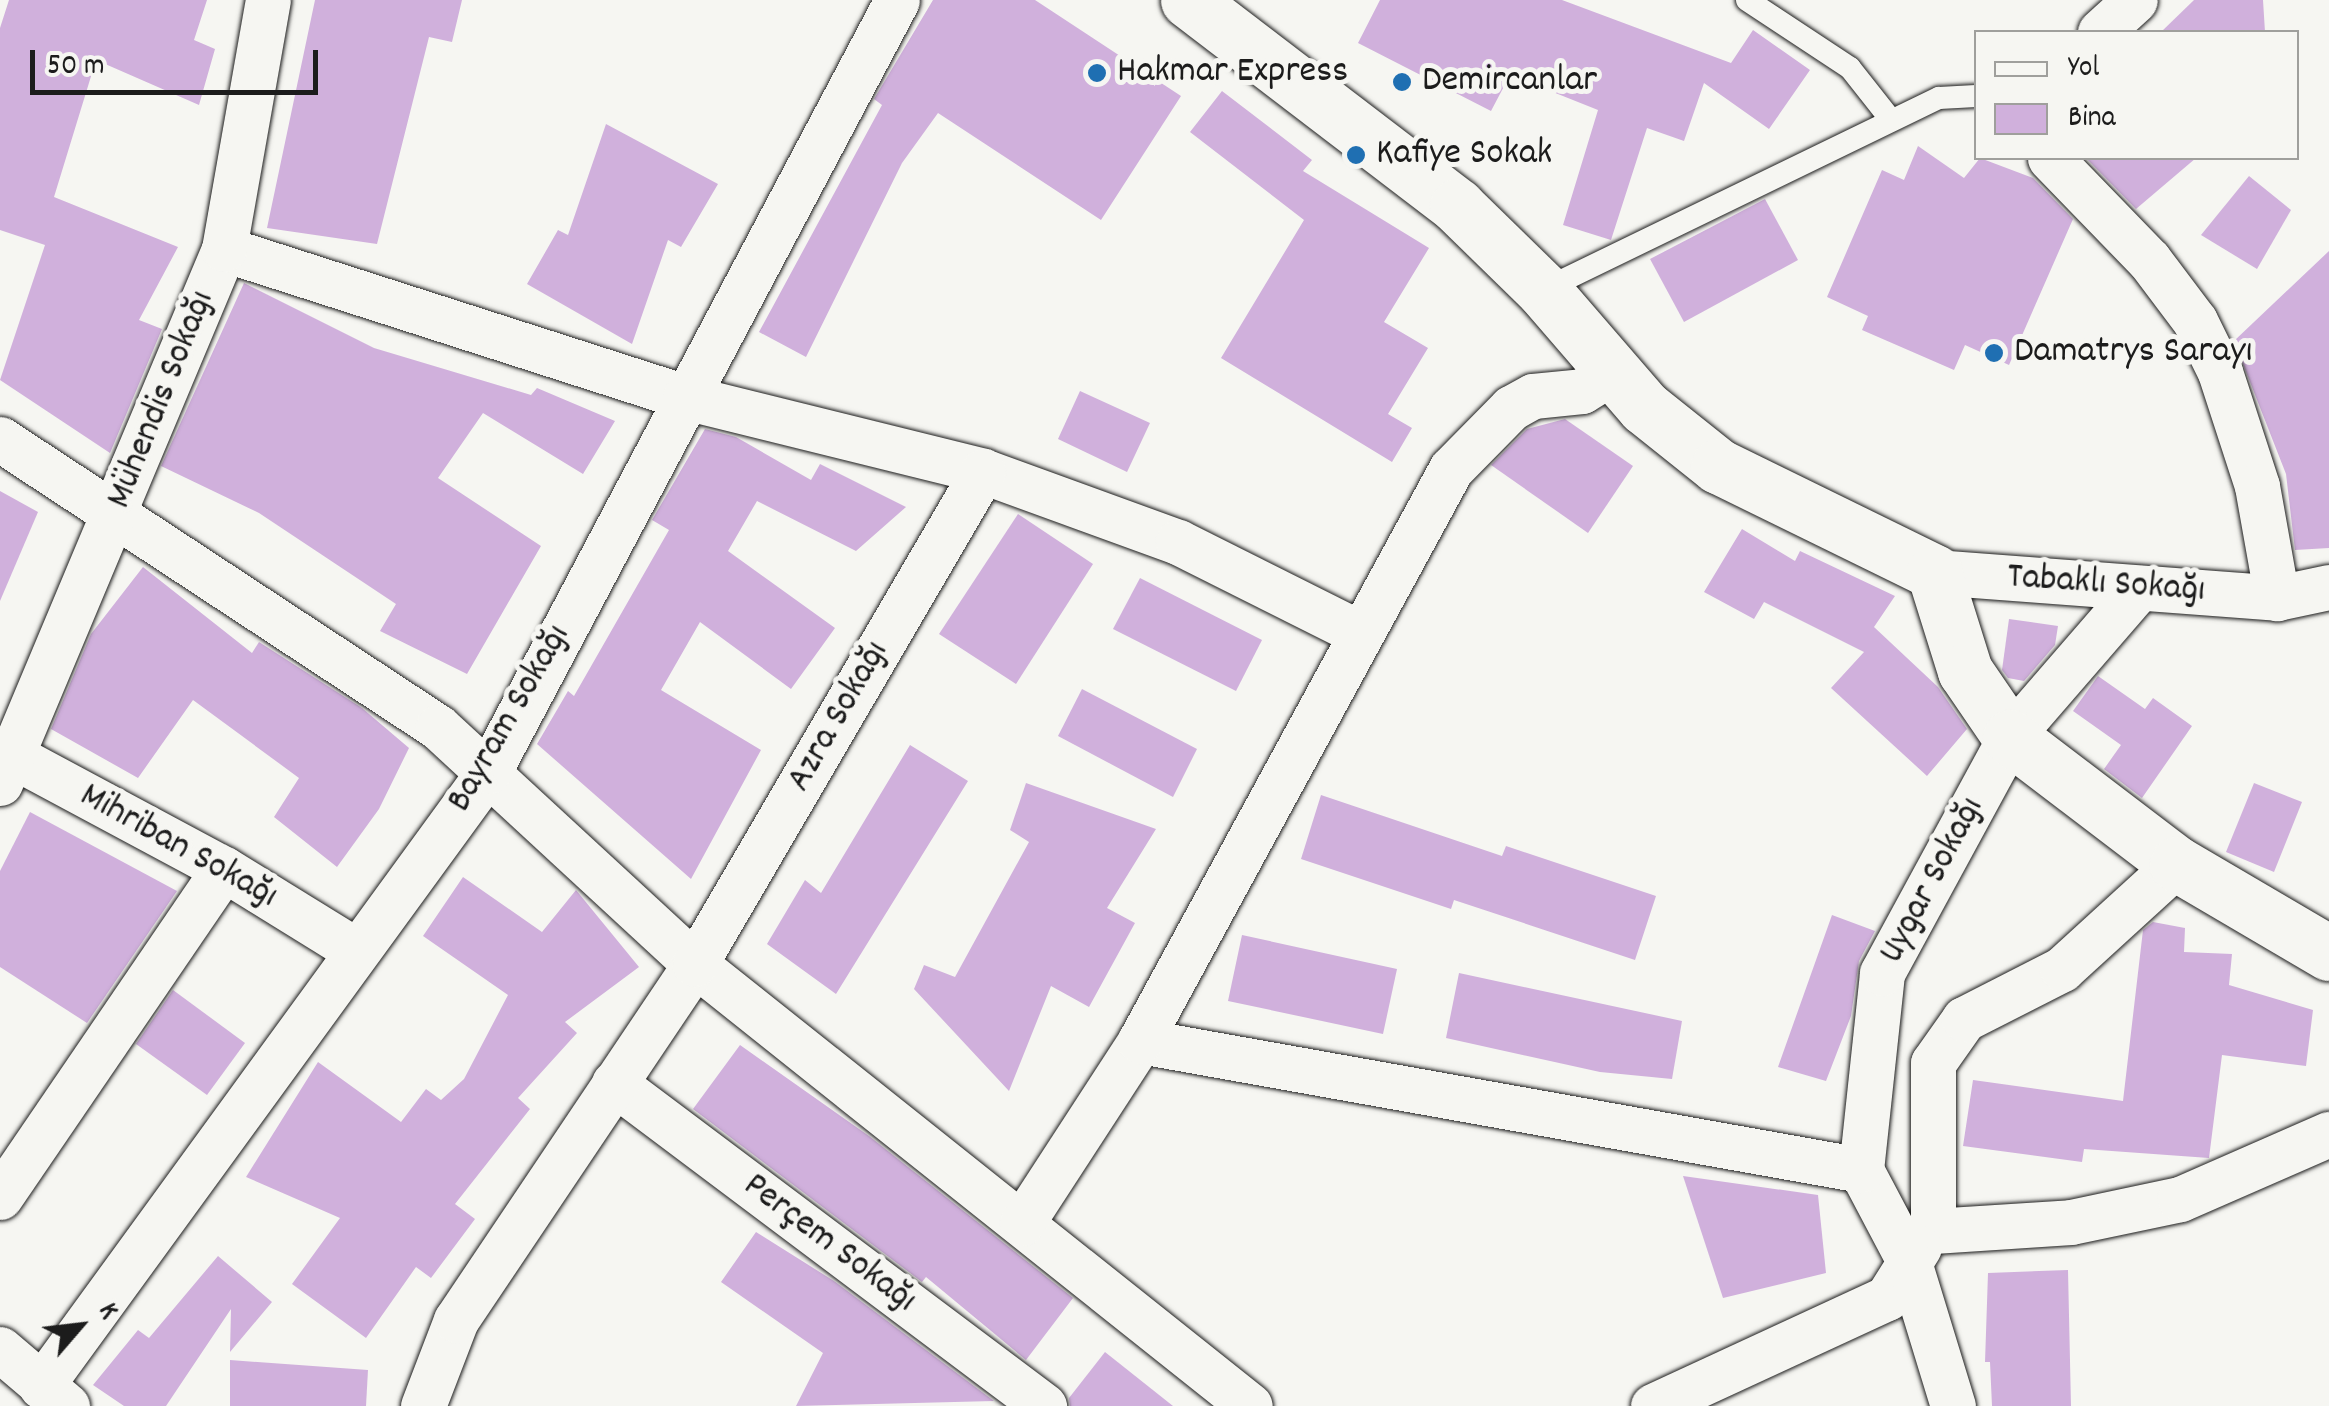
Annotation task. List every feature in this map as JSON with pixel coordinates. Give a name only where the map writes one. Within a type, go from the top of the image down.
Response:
[{"type":"main road","points":[[1150,0],[1322,107]]},
{"type":"main road","points":[[1188,0],[1322,107],[1457,206],[1544,290],[1644,407],[1718,466],[1934,572],[1965,671],[2010,737],[2178,864],[2329,954]]},
{"type":"street","name":"Mühendis Sokağı","points":[[4,763],[118,512],[224,249],[268,0]]},
{"type":"street","name":"Bayram Sokağı","points":[[54,1396],[355,950],[489,771],[897,0]]},
{"type":"street","points":[[2102,30],[2135,0]]},
{"type":"street","points":[[2052,160],[2149,260],[2195,321],[2220,372],[2258,486],[2277,598]]},
{"type":"street","points":[[224,249],[686,397],[983,471],[1178,542],[1358,632]]},
{"type":"street","points":[[1022,1223],[1140,1041],[1358,632],[1466,447],[1532,396],[1582,391],[1614,372]]},
{"type":"street","points":[[0,439],[118,512],[438,726],[695,964],[1250,1406]]},
{"type":"street","name":"Azra Sokağı","points":[[423,1406],[456,1320],[695,964],[983,471]]},
{"type":"street","name":"Tabaklı Sokağı","points":[[1934,572],[2277,598],[2329,587]]},
{"type":"street","name":"Uygar Sokağı","points":[[1861,1170],[1882,973],[2010,737],[2138,588]]},
{"type":"street","name":"Mihriban Sokağı","points":[[4,763],[224,869],[355,950]]},
{"type":"street","points":[[1953,1406],[1920,1245],[1933,1063],[1964,1019],[2062,969],[2178,864]]},
{"type":"street","points":[[0,1197],[224,869]]},
{"type":"street","points":[[1140,1041],[1861,1170],[1920,1245]]},
{"type":"street","name":"Perçem Sokağı","points":[[614,1083],[1044,1406]]},
{"type":"street","points":[[1654,1406],[1887,1298],[1920,1245],[2071,1222],[2180,1199],[2329,1134]]},
{"type":"street","points":[[0,1349],[54,1396]]},
{"type":"lane","points":[[1747,0],[1850,68],[1892,120]]},
{"type":"lane","points":[[1544,290],[1939,98],[1974,96]]},
{"type":"building","points":[[9,0],[207,0],[194,40],[215,49],[199,105],[96,60],[54,197],[178,247],[139,320],[162,329],[110,453],[0,380],[45,245],[0,230],[0,28]]},
{"type":"building","points":[[315,0],[462,0],[452,42],[429,37],[377,244],[267,228]]},
{"type":"building","points":[[933,0],[1035,0],[1181,96],[1101,220],[938,113],[902,163],[806,357],[759,332],[882,105],[874,99]]},
{"type":"building","points":[[1380,0],[1562,0],[1731,63],[1753,30],[1810,70],[1769,129],[1704,83],[1684,141],[1647,128],[1611,240],[1563,225],[1598,110],[1510,75],[1491,111],[1358,43]]},
{"type":"building","points":[[2194,0],[2263,0],[2265,30],[2163,30]]},
{"type":"building","points":[[1222,91],[1312,160],[1303,171],[1429,248],[1384,322],[1428,348],[1388,414],[1412,428],[1392,462],[1221,358],[1304,220],[1190,132]]},
{"type":"building","points":[[606,124],[718,184],[681,247],[668,240],[632,344],[527,284],[558,230],[568,235]]},
{"type":"building","points":[[1918,146],[1964,178],[1978,160],[1985,160],[2033,178],[2073,219],[2009,365],[1965,345],[1954,370],[1862,330],[1868,316],[1827,297],[1882,170],[1904,180]]},
{"type":"building","points":[[2088,160],[2194,160],[2136,209]]},
{"type":"building","points":[[2249,176],[2291,210],[2257,269],[2201,235]]},
{"type":"building","points":[[1765,199],[1798,260],[1684,322],[1650,259]]},
{"type":"building","points":[[2329,251],[2329,548],[2295,550],[2286,474],[2234,341]]},
{"type":"building","points":[[244,283],[374,348],[531,395],[537,388],[615,421],[583,474],[483,413],[438,478],[541,546],[467,674],[380,631],[396,604],[259,513],[161,466]]},
{"type":"building","points":[[1080,391],[1150,423],[1127,472],[1058,439]]},
{"type":"building","points":[[1565,419],[1633,466],[1588,533],[1491,465],[1527,429]]},
{"type":"building","points":[[705,429],[736,437],[811,480],[820,464],[906,507],[856,551],[757,501],[728,551],[835,628],[791,689],[700,622],[661,690],[761,750],[691,879],[537,744],[568,691],[574,696],[669,530],[652,520]]},
{"type":"building","points":[[0,491],[38,512],[0,601]]},
{"type":"building","points":[[1018,514],[1093,564],[1016,684],[939,634]]},
{"type":"building","points":[[1742,529],[1795,561],[1800,551],[1895,596],[1874,627],[1938,687],[1967,729],[1927,776],[1831,688],[1864,652],[1764,602],[1754,619],[1704,592]]},
{"type":"building","points":[[143,567],[252,653],[259,642],[362,708],[409,748],[379,809],[337,867],[274,817],[299,778],[193,700],[138,778],[51,729],[91,634]]},
{"type":"building","points":[[1140,578],[1262,640],[1236,691],[1113,629]]},
{"type":"building","points":[[2009,619],[2058,626],[2055,645],[2024,681],[2008,678],[2002,670]]},
{"type":"building","points":[[2098,676],[2145,709],[2153,698],[2192,726],[2142,798],[2104,769],[2121,745],[2073,711]]},
{"type":"building","points":[[1082,689],[1197,749],[1173,797],[1058,736]]},
{"type":"building","points":[[910,745],[968,781],[836,994],[767,944],[805,880],[821,893]]},
{"type":"building","points":[[1026,783],[1156,829],[1107,908],[1135,923],[1089,1007],[1051,986],[1009,1091],[914,989],[924,965],[955,977],[1029,842],[1010,830]]},
{"type":"building","points":[[2254,783],[2302,802],[2274,872],[2226,852]]},
{"type":"building","points":[[1321,795],[1502,856],[1506,846],[1656,896],[1635,960],[1454,900],[1451,909],[1301,859]]},
{"type":"building","points":[[30,812],[177,891],[87,1023],[0,967],[0,871]]},
{"type":"building","points":[[463,877],[542,932],[576,890],[639,967],[565,1022],[577,1033],[518,1098],[530,1109],[455,1204],[475,1219],[431,1278],[416,1267],[366,1338],[292,1284],[340,1218],[246,1177],[318,1062],[401,1122],[426,1089],[441,1100],[464,1079],[508,995],[423,936]]},
{"type":"building","points":[[1832,915],[1875,931],[1859,961],[1851,1016],[1826,1081],[1778,1067]]},
{"type":"building","points":[[2153,922],[2185,928],[2184,952],[2232,954],[2229,985],[2313,1010],[2306,1066],[2222,1055],[2209,1158],[2084,1149],[2082,1162],[1963,1146],[1973,1080],[2123,1101],[2143,930]]},
{"type":"building","points":[[1242,935],[1397,969],[1383,1034],[1228,1001]]},
{"type":"building","points":[[1459,973],[1682,1021],[1672,1079],[1600,1072],[1446,1038]]},
{"type":"building","points":[[173,990],[245,1043],[207,1095],[136,1044]]},
{"type":"building","points":[[740,1045],[869,1136],[1073,1298],[1026,1360],[926,1277],[922,1282],[693,1109]]},
{"type":"building","points":[[1683,1176],[1818,1195],[1826,1273],[1723,1298]]},
{"type":"building","points":[[756,1232],[834,1281],[994,1401],[796,1406],[823,1353],[721,1282]]},
{"type":"building","points":[[218,1256],[272,1302],[230,1352],[231,1309],[166,1406],[124,1406],[93,1385],[138,1330],[149,1338]]},
{"type":"building","points":[[2068,1270],[2071,1406],[1992,1406],[1990,1362],[1985,1362],[1988,1273]]},
{"type":"building","points":[[1105,1352],[1173,1406],[1070,1406],[1069,1398]]},
{"type":"building","points":[[230,1360],[368,1370],[366,1406],[230,1406]]},
{"type":"place","name":"Hakmar Express","points":[[1097,73]]},
{"type":"place","name":"Demircanlar","points":[[1402,82]]},
{"type":"place","name":"Kafiye Sokak","points":[[1356,155]]},
{"type":"place","name":"Damatrys Sarayı","points":[[1994,353]]}]
